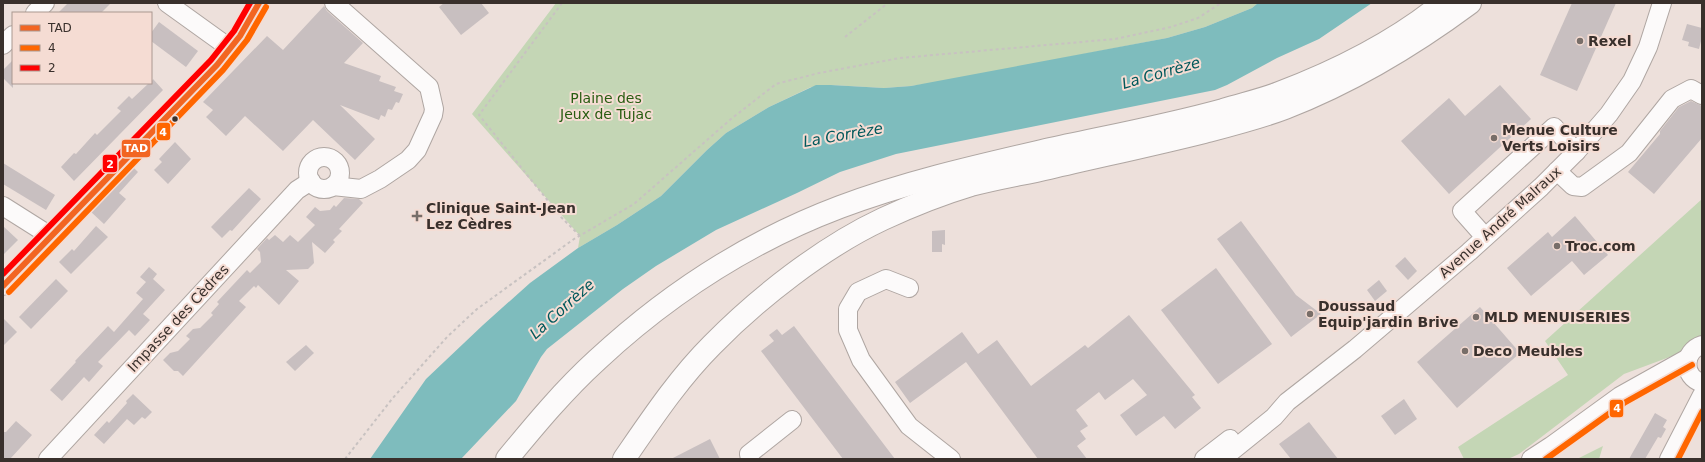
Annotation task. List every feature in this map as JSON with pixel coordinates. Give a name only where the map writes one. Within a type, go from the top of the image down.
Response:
[{"type":"highway","points":[[507,459],[566,390],[600,356],[666,303],[712,271],[756,245],[839,207],[916,182],[1039,152],[1190,118],[1278,93],[1333,69],[1372,49],[1406,30],[1443,3]]},
{"type":"highway","points":[[624,459],[663,403],[710,346],[747,311],[787,279],[848,237],[913,206],[971,185],[1175,139],[1239,123],[1284,109],[1332,88],[1381,63],[1431,32],[1470,3]]},
{"type":"street","points":[[36,12],[45,3]]},
{"type":"street","points":[[167,3],[231,49]]},
{"type":"street","points":[[3,286],[52,237],[231,49],[249,22],[259,3]]},
{"type":"street","points":[[334,3],[429,87],[434,109],[417,150],[408,160],[395,169],[369,186],[361,189],[333,186],[328,188],[318,188],[311,181],[309,171],[314,162],[318,159],[328,158],[337,164],[339,168],[354,181],[361,183],[380,172],[395,169]]},
{"type":"street","name":"Avenue André Malraux","points":[[1204,459],[1259,418],[1287,402],[1385,324],[1485,237],[1557,171],[1610,114],[1632,81],[1648,47],[1662,3]]},
{"type":"street","points":[[3,46],[12,36]]},
{"type":"street","points":[[1557,171],[1573,186],[1582,187],[1628,153],[1672,99],[1691,89],[1702,95]]},
{"type":"street","points":[[1485,237],[1462,211],[1554,127],[1576,152]]},
{"type":"street","points":[[333,186],[339,178],[339,168]]},
{"type":"street","name":"Impasse des Cèdres","points":[[48,459],[297,190],[311,181]]},
{"type":"street","points":[[3,206],[52,237]]},
{"type":"street","points":[[909,288],[886,279],[858,292],[848,309],[848,330],[861,360],[909,426],[951,459]]},
{"type":"street","points":[[1702,345],[1691,351],[1687,366],[1689,373],[1694,379],[1702,383]]},
{"type":"street","points":[[1531,459],[1552,446],[1620,396],[1688,358]]},
{"type":"street","points":[[1669,459],[1702,395]]},
{"type":"street","name":"Avenue André Malraux","points":[[1222,459],[1274,417],[1287,402]]},
{"type":"street","points":[[750,459],[749,454],[792,420]]},
{"type":"path","points":[[562,3],[479,115],[561,217],[580,236]]},
{"type":"path","points":[[845,37],[888,3]]},
{"type":"path","points":[[345,459],[392,399],[447,337],[477,309],[580,236],[634,204],[720,128],[776,84],[819,73],[900,58],[1115,39],[1171,27],[1198,18],[1221,3]]},
{"type":"green space","name":"Plaine des Jeux de Tujac","points":[[556,3],[1258,3],[1252,8],[1205,27],[1167,38],[945,81],[884,88],[831,85],[811,87],[769,107],[726,133],[661,196],[617,225],[578,248],[580,236],[472,114]]},
{"type":"green space","points":[[1702,199],[1702,339],[1675,355],[1624,374],[1519,454],[1508,459],[1464,459],[1458,447],[1568,375],[1545,341]]},
{"type":"green space","points":[[1603,446],[1599,459],[1577,459]]},
{"type":"water","name":"La Corrèze","points":[[1258,3],[1372,3],[1319,39],[1277,58],[1215,90],[896,154],[840,172],[716,230],[656,266],[623,289],[547,349],[516,401],[461,459],[370,459],[426,379],[530,283],[578,248],[617,225],[661,196],[726,133],[769,107],[816,85],[884,88],[911,86],[1167,38],[1205,27],[1252,8]]},
{"type":"building","points":[[68,3],[111,3],[102,12],[59,12]]},
{"type":"building","points":[[444,3],[481,3],[489,13],[461,35],[439,7]]},
{"type":"building","points":[[1572,3],[1616,3],[1577,91],[1540,75]]},
{"type":"building","points":[[324,6],[327,11],[363,43],[344,63],[381,76],[379,81],[396,87],[394,91],[403,94],[399,103],[396,102],[392,110],[388,109],[385,117],[381,115],[379,120],[340,105],[375,139],[355,160],[313,120],[283,151],[245,116],[226,136],[206,117],[213,110],[203,102],[267,36],[283,50]]},
{"type":"building","points":[[159,22],[198,51],[186,67],[152,42],[152,32]]},
{"type":"building","points":[[1687,24],[1702,28],[1702,37],[1699,49],[1688,46],[1689,42],[1682,40]]},
{"type":"building","points":[[12,61],[13,88],[3,78],[3,70]]},
{"type":"building","points":[[153,79],[163,90],[74,181],[61,167],[74,153],[76,154],[95,133],[97,135],[121,111],[117,108],[129,96],[132,99],[148,84],[152,84]]},
{"type":"building","points":[[1500,85],[1531,119],[1449,194],[1401,141],[1449,98],[1465,116]]},
{"type":"building","points":[[1691,101],[1702,106],[1702,138],[1654,194],[1628,172],[1660,134],[1660,131],[1679,107]]},
{"type":"building","points":[[175,142],[191,159],[168,184],[154,170],[162,162],[159,159]]},
{"type":"building","points":[[3,163],[55,195],[46,210],[3,184]]},
{"type":"building","points":[[133,167],[138,172],[119,193],[126,199],[104,224],[90,211]]},
{"type":"building","points":[[249,188],[261,199],[232,231],[230,230],[222,238],[211,227]]},
{"type":"building","points":[[344,198],[359,199],[363,203],[339,229],[342,231],[333,240],[335,242],[325,253],[312,242],[314,263],[308,269],[286,270],[299,281],[279,305],[258,285],[256,288],[254,286],[239,301],[246,307],[183,376],[178,371],[174,371],[163,360],[170,353],[178,351],[190,339],[186,336],[193,329],[200,328],[213,315],[211,313],[219,304],[217,302],[247,270],[250,273],[261,262],[260,252],[257,249],[267,238],[269,240],[275,235],[283,242],[290,235],[298,242],[315,225],[306,217],[315,207],[320,211],[330,210],[334,205],[336,207]]},
{"type":"building","points":[[1575,216],[1608,255],[1584,275],[1572,261],[1531,296],[1507,268],[1548,232],[1552,237]]},
{"type":"building","points":[[1241,221],[1296,295],[1321,314],[1291,337],[1217,239]]},
{"type":"building","points":[[3,226],[18,240],[3,255]]},
{"type":"building","points":[[96,226],[108,237],[71,274],[59,262],[72,249],[74,251]]},
{"type":"building","points":[[945,230],[945,245],[942,244],[942,252],[932,252],[932,231]]},
{"type":"building","points":[[1405,257],[1417,271],[1408,280],[1395,266]]},
{"type":"building","points":[[149,267],[157,274],[153,279],[165,290],[143,314],[150,320],[135,336],[129,330],[98,362],[103,366],[89,382],[84,377],[62,401],[50,390],[108,326],[114,332],[143,299],[136,293],[146,282],[140,277]]},
{"type":"building","points":[[1216,268],[1272,344],[1218,384],[1161,310]]},
{"type":"building","points":[[56,279],[68,291],[31,329],[19,317]]},
{"type":"building","points":[[1379,280],[1387,291],[1375,301],[1367,290]]},
{"type":"building","points":[[1480,307],[1520,353],[1457,408],[1417,362]]},
{"type":"building","points":[[1129,315],[1195,395],[1192,397],[1201,408],[1175,429],[1164,416],[1136,436],[1120,415],[1147,395],[1133,379],[1105,400],[1099,392],[1076,410],[1088,426],[1080,431],[1086,439],[1077,446],[1087,459],[1038,459],[966,362],[910,403],[895,382],[962,332],[978,354],[997,340],[1031,386],[1085,345],[1088,348]]},
{"type":"building","points":[[3,318],[17,332],[3,346]]},
{"type":"building","points":[[794,326],[895,459],[843,459],[761,351],[774,341],[769,335],[777,329],[782,335]]},
{"type":"building","points":[[306,345],[314,353],[295,371],[286,362]]},
{"type":"building","points":[[133,394],[152,412],[145,419],[142,417],[134,425],[127,419],[104,444],[94,435],[107,421],[109,423]]},
{"type":"building","points":[[1404,399],[1417,419],[1395,435],[1381,416]]},
{"type":"building","points":[[1655,413],[1667,420],[1663,427],[1666,429],[1661,438],[1658,437],[1645,459],[1629,459]]},
{"type":"building","points":[[16,421],[32,435],[10,459],[3,459],[3,432],[6,432]]},
{"type":"building","points":[[1309,422],[1338,459],[1291,459],[1279,444]]},
{"type":"building","points":[[710,439],[720,459],[671,459]]},
{"type":"transit line","name":"2","points":[[3,274],[211,60],[234,31],[250,3]]},
{"type":"transit line","name":"TAD","points":[[3,286],[217,65],[240,36],[259,3]]},
{"type":"transit line","name":"4","points":[[9,292],[223,70],[247,40],[266,7]]},
{"type":"transit line","name":"4","points":[[1546,459],[1624,403],[1692,365]]},
{"type":"transit line","name":"4","points":[[1678,459],[1702,412]]},
{"type":"place","name":"Rexel","points":[[1580,41]]},
{"type":"place","name":"Menue Culture Verts Loisirs","points":[[1494,138]]},
{"type":"place","name":"Clinique Saint-Jean Lez Cèdres","points":[[417,216]]},
{"type":"place","name":"Troc.com","points":[[1557,246]]},
{"type":"place","name":"Doussaud Equip'jardin Brive","points":[[1310,314]]},
{"type":"place","name":"MLD MENUISERIES","points":[[1476,317]]},
{"type":"place","name":"Deco Meubles","points":[[1465,351]]}]
